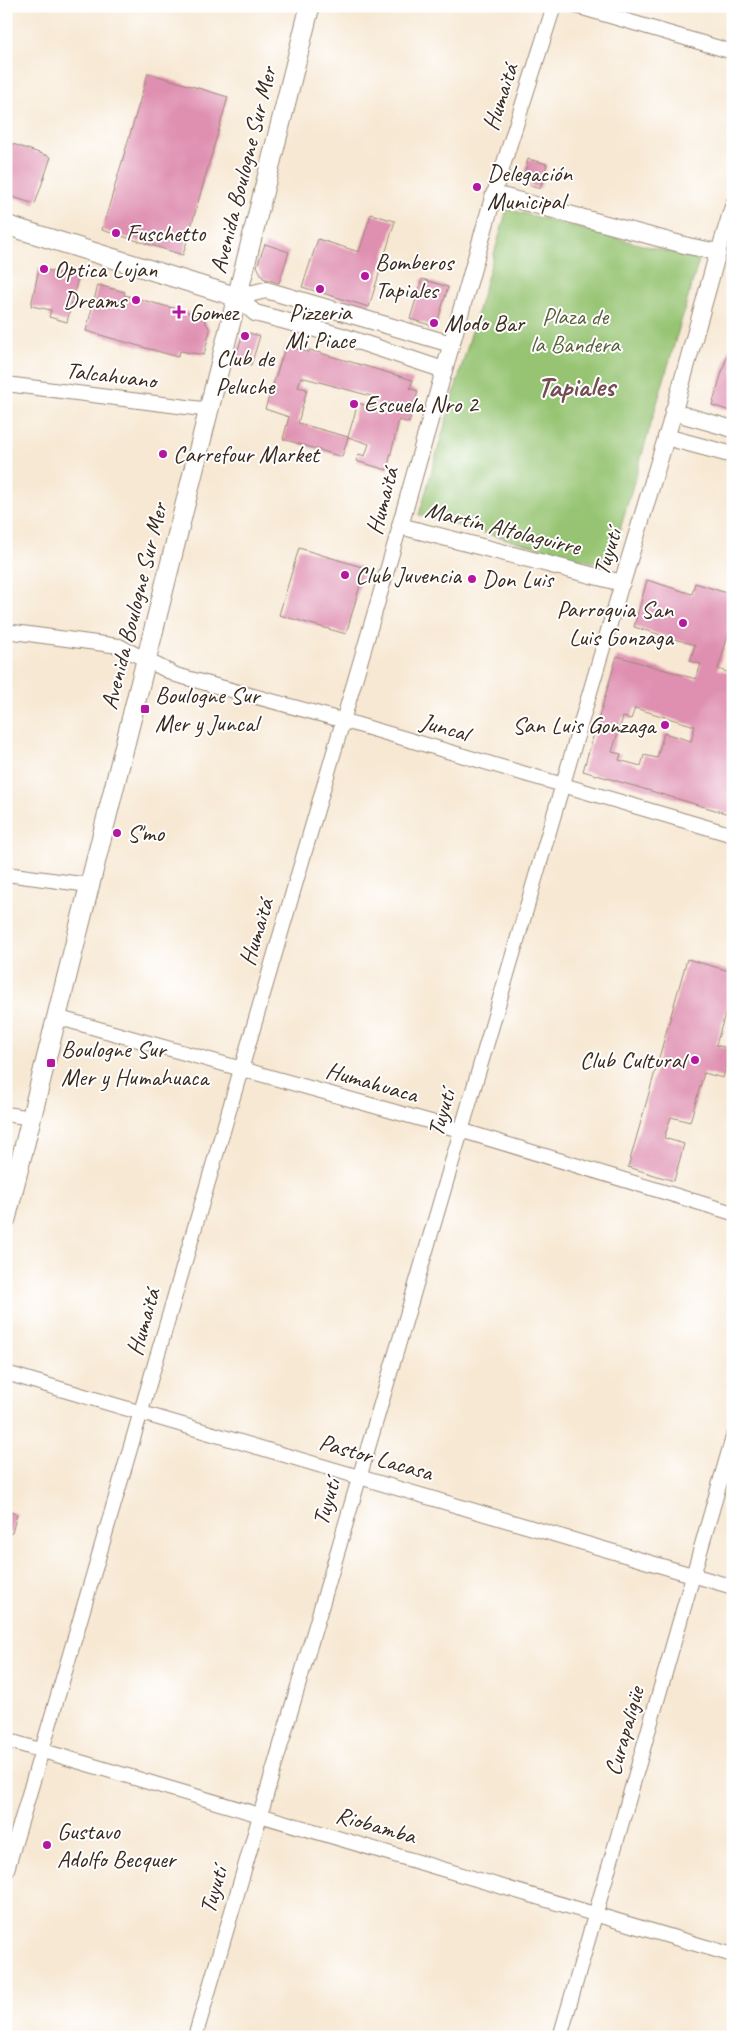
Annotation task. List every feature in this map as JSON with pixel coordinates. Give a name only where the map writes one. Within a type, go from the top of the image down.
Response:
[{"type":"main road","name":"Avenida Boulogne Sur Mer","points":[[6,1219],[310,6]]},
{"type":"main road","points":[[6,225],[237,297]]},
{"type":"street","name":"Humaitá","points":[[6,1873],[142,1412],[240,1068],[345,721],[494,194],[554,6]]},
{"type":"street","points":[[576,6],[733,52]]},
{"type":"street","points":[[494,194],[688,246],[718,252]]},
{"type":"street","name":"Tuyutí","points":[[195,2037],[733,203]]},
{"type":"street","points":[[237,297],[266,290],[451,344]]},
{"type":"street","points":[[237,297],[255,313],[342,336],[444,370]]},
{"type":"street","points":[[342,336],[350,315]]},
{"type":"street","name":"Talcahuano","points":[[6,384],[210,410]]},
{"type":"street","points":[[673,412],[733,429]]},
{"type":"street","points":[[666,436],[733,455]]},
{"type":"street","name":"Martín Altolaguirre","points":[[400,526],[622,584]]},
{"type":"street","name":"Juncal","points":[[6,631],[119,646],[176,675],[345,721],[733,835]]},
{"type":"street","points":[[6,874],[89,885]]},
{"type":"street","name":"Humahuaca","points":[[56,1017],[460,1130],[733,1213]]},
{"type":"street","points":[[6,1114],[31,1118]]},
{"type":"street","name":"Pastor Lacasa","points":[[6,1373],[359,1475],[733,1587]]},
{"type":"street","name":"Curapaligüe","points":[[560,2037],[733,1437]]},
{"type":"street","name":"Riobamba","points":[[6,1740],[733,1955]]},
{"type":"green space","name":"Plaza de la Bandera","points":[[507,209],[699,260],[609,567],[419,515]]},
{"type":"building","points":[[148,73],[228,97],[183,255],[102,230]]},
{"type":"building","points":[[10,143],[51,157],[35,204],[6,195],[6,154]]},
{"type":"building","points":[[528,159],[547,164],[540,189],[531,186],[524,176]]},
{"type":"building","points":[[371,214],[395,221],[369,307],[302,287],[318,239],[359,252]]},
{"type":"building","points":[[265,244],[289,252],[279,283],[263,278],[257,266]]},
{"type":"building","points":[[39,268],[78,278],[67,322],[49,317],[51,310],[31,306]]},
{"type":"building","points":[[422,279],[448,287],[436,327],[410,319]]},
{"type":"building","points":[[98,285],[125,292],[124,295],[202,316],[210,330],[204,355],[180,351],[178,357],[86,331]]},
{"type":"building","points":[[249,333],[260,336],[251,365],[235,360],[242,336]]},
{"type":"building","name":"Escuela Nro 2","points":[[286,345],[308,352],[310,350],[413,380],[410,388],[418,391],[409,423],[399,420],[387,470],[356,461],[359,454],[365,456],[369,444],[348,437],[342,457],[283,439],[289,417],[265,409]],"holes":[[[301,377],[378,398],[375,408],[358,403],[348,437],[298,423],[307,389],[298,387]]]},
{"type":"building","points":[[730,346],[733,346],[733,412],[712,405]]},
{"type":"building","points":[[299,548],[365,568],[346,634],[279,615]]},
{"type":"building","name":"San Luis Gonzaga","points":[[647,580],[692,594],[695,583],[733,595],[733,619],[718,669],[733,674],[732,815],[583,771],[617,656],[696,679],[701,664],[690,661],[695,645],[634,627]],"holes":[[[635,708],[695,726],[691,741],[664,733],[657,758],[644,755],[641,766],[619,760],[621,754],[612,752],[623,717],[631,719]]]},
{"type":"building","name":"Club Cultural","points":[[687,959],[733,972],[733,987],[716,1045],[731,1049],[723,1078],[704,1073],[690,1122],[671,1117],[664,1138],[684,1144],[674,1181],[628,1167]]},
{"type":"building","points":[[6,1511],[17,1514],[12,1533],[6,1534]]},
{"type":"place","name":"Delegación Municipal","points":[[477,187]]},
{"type":"place","name":"Fuschetto","points":[[116,233]]},
{"type":"place","name":"Optica Lujan","points":[[44,269]]},
{"type":"place","name":"Bomberos Tapiales","points":[[365,276]]},
{"type":"place","name":"Pizzeria Mi Piace","points":[[320,289]]},
{"type":"place","name":"Dreams","points":[[136,300]]},
{"type":"place","name":"Gomez","points":[[179,312]]},
{"type":"place","name":"Modo Bar","points":[[434,323]]},
{"type":"place","name":"Club de Peluche","points":[[245,336]]},
{"type":"place","name":"Escuela Nro 2","points":[[354,404]]},
{"type":"place","name":"Carrefour Market","points":[[163,454]]},
{"type":"place","name":"Club Juvencia","points":[[345,575]]},
{"type":"place","name":"Don Luis","points":[[472,579]]},
{"type":"place","name":"Parroquia San Luis Gonzaga","points":[[683,623]]},
{"type":"place","name":"Boulogne Sur Mer y Juncal","points":[[145,709]]},
{"type":"place","name":"San Luis Gonzaga","points":[[665,725]]},
{"type":"place","name":"S'mo","points":[[117,833]]},
{"type":"place","name":"Club Cultural","points":[[695,1060]]},
{"type":"place","name":"Boulogne Sur Mer y Humahuaca","points":[[51,1063]]},
{"type":"place","name":"Gustavo Adolfo Becquer","points":[[47,1845]]},
{"type":"district","name":"Tapiales","points":[[576,386]]}]
